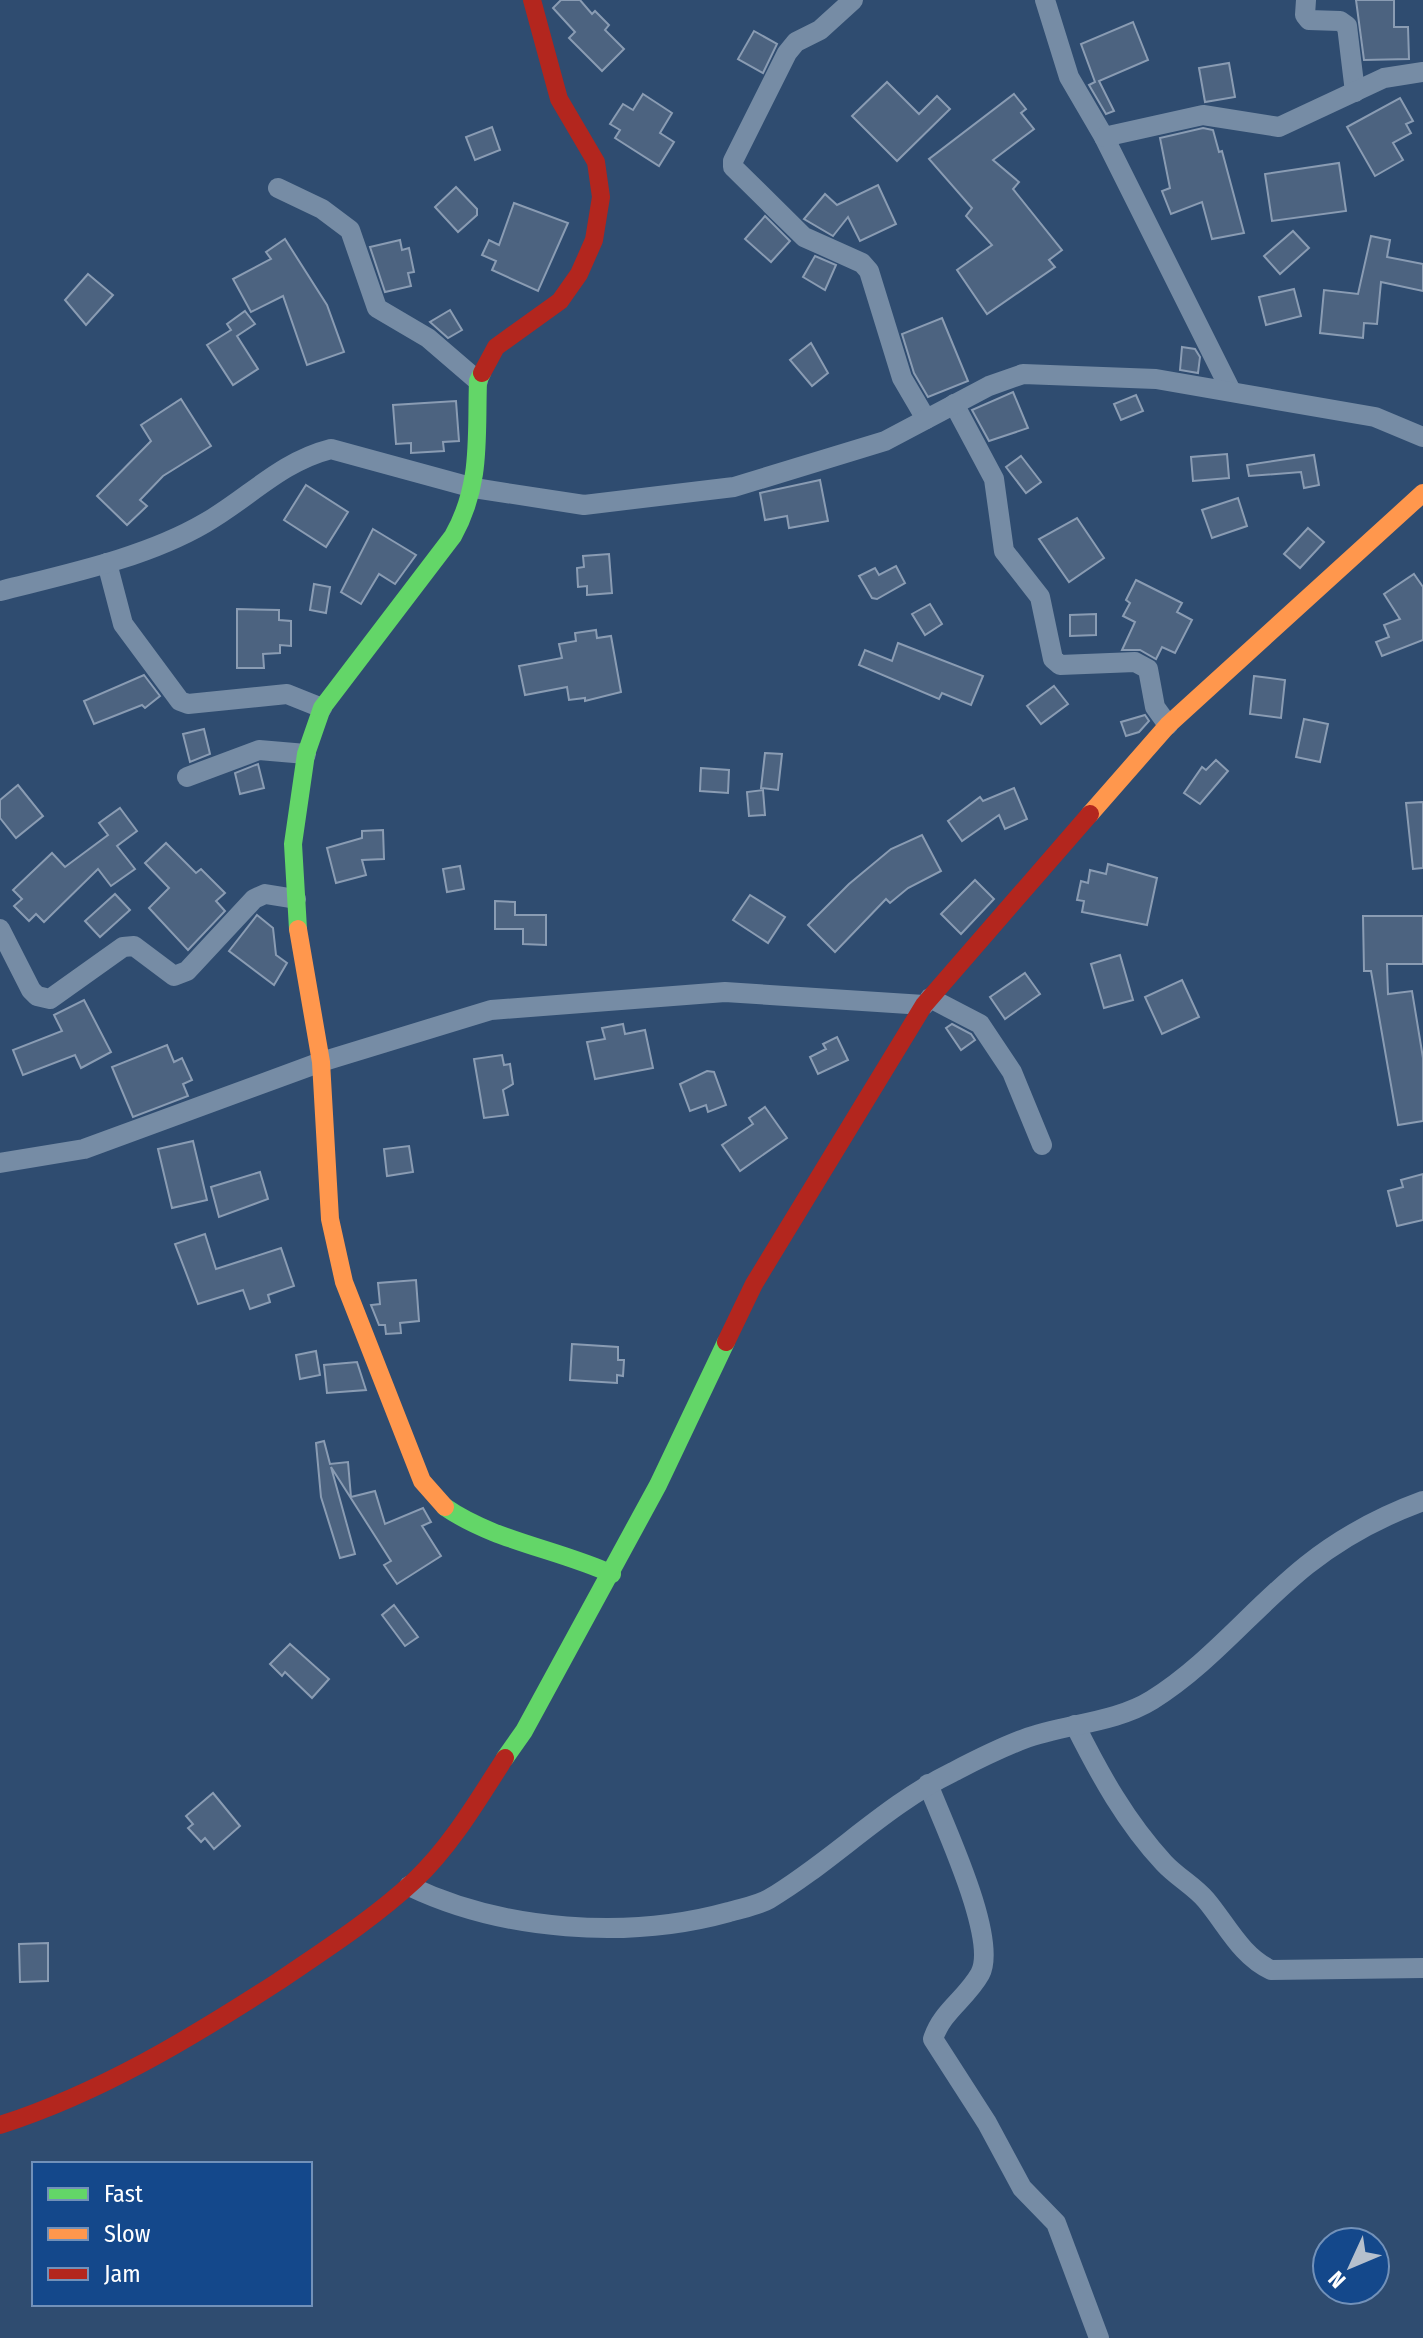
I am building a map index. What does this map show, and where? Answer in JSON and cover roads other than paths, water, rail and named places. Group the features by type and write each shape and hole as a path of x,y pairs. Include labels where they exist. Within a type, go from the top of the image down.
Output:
{"street":[{"path":"532,0 559,99 596,162 601,197 594,240 579,274 560,301 496,347 478,381 474,488 468,509 453,536 322,708 306,754 293,844 297,924 321,1062 330,1219 344,1282 422,1481 444,1506 472,1526 572,1556 612,1574"},
{"path":"853,0 820,30 796,42 787,53 733,161 733,167 804,237 862,263 869,271 902,378 926,419"},
{"path":"1045,0 1069,77 1104,137 1231,391"},
{"path":"1306,0 1305,15 1309,20 1340,21 1347,26 1355,92"},
{"path":"1104,137 1203,115 1279,127 1384,78 1423,72"},
{"path":"278,188 322,209 350,230 377,308 428,338 478,381"},
{"path":"0,591 107,563 203,525 277,470 308,454 331,449 474,488 584,505 734,487 885,441 989,386 1023,374 1156,379 1375,417 1423,437"},
{"path":"954,404 994,479 1004,551 1040,597 1053,659 1060,665 1135,662 1148,669 1155,707 1168,725"},
{"path":"0,2125 70,2100 205,2029 356,1930 409,1886 455,1833 524,1731 612,1574 754,1284 927,1001 1168,725 1423,493"},
{"path":"107,563 123,624 180,701 188,704 287,694 322,708"},
{"path":"187,777 259,750 306,754"},
{"path":"0,929 31,990 37,996 50,999 123,947 134,946 174,976 187,971 254,899 265,894 296,899"},
{"path":"0,1163 84,1149 321,1062 491,1010 725,992 927,1001 953,1006 980,1024 1012,1072 1042,1145"},
{"path":"409,1886 435,1898 485,1913 556,1924 627,1927 701,1920 765,1902 812,1872 928,1784 1025,1739 1149,1702 1191,1671 1307,1565 1371,1523 1423,1501"},
{"path":"1075,1725 1100,1775 1133,1827 1167,1866 1204,1898 1253,1962 1271,1970 1423,1968"},
{"path":"928,1784 976,1907 984,1946 981,1972 939,2021 933,2039 1022,2188 1056,2223 1099,2338"}]}
